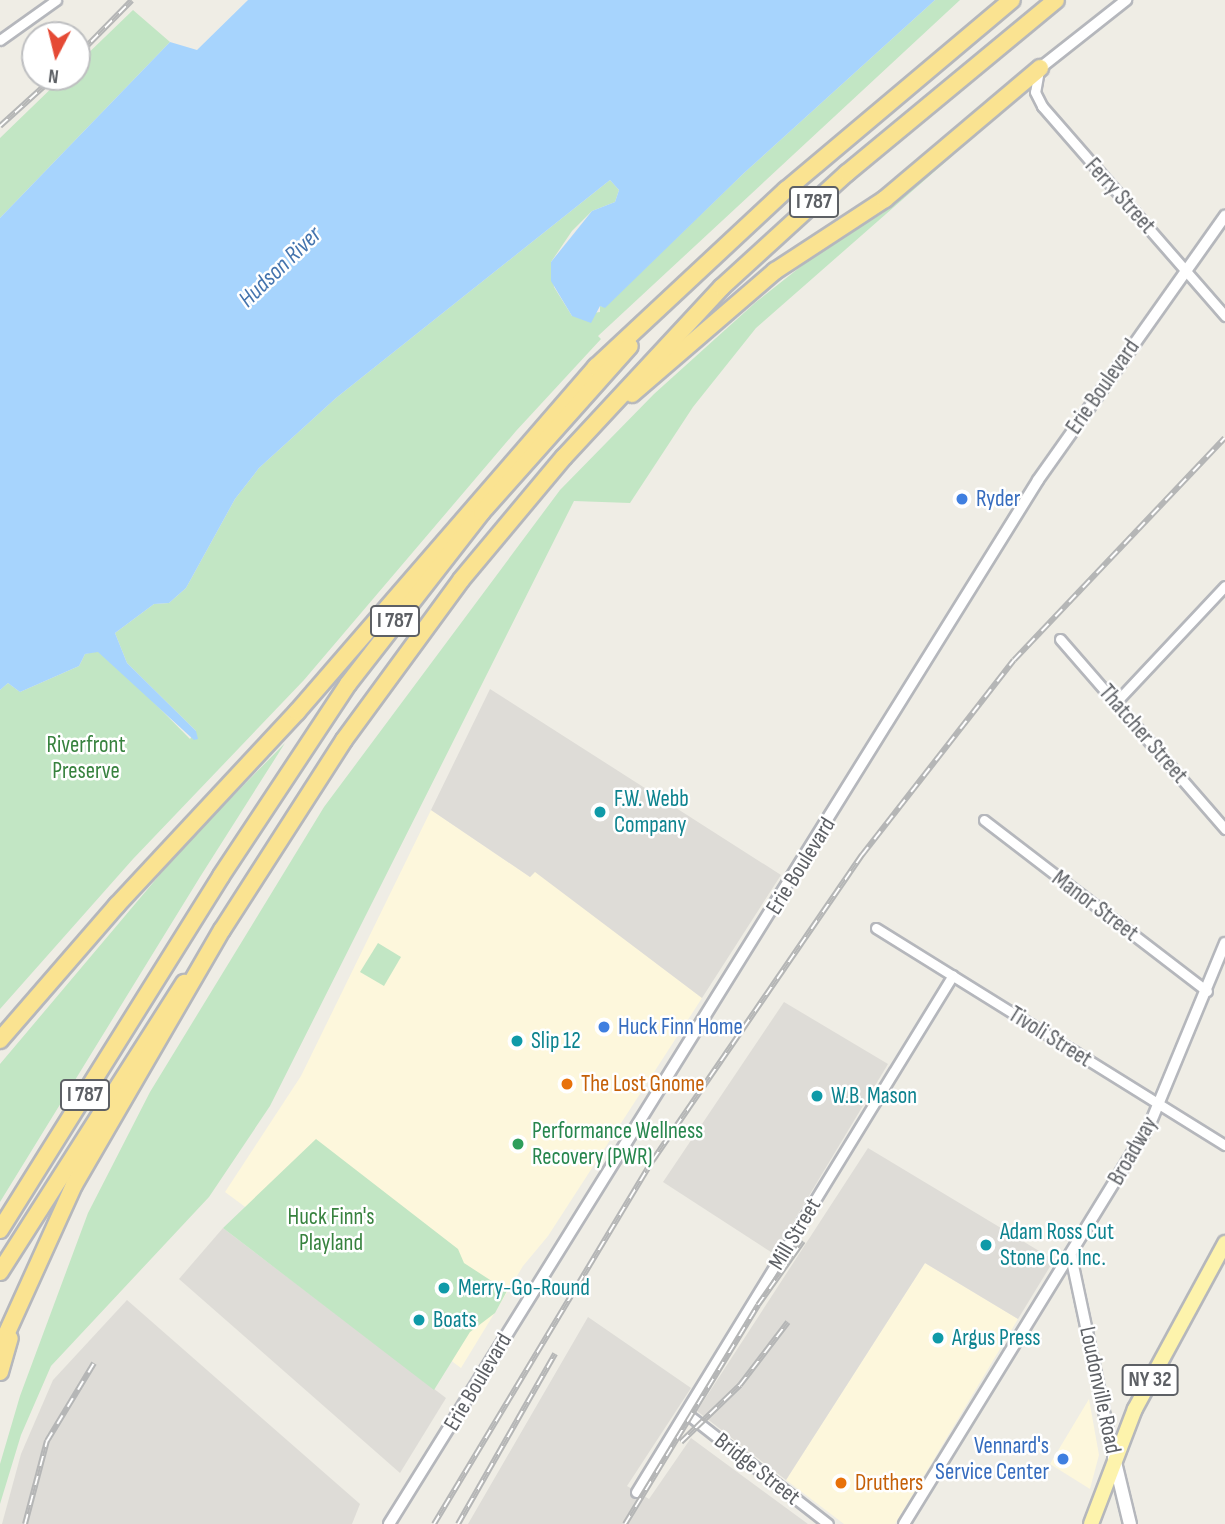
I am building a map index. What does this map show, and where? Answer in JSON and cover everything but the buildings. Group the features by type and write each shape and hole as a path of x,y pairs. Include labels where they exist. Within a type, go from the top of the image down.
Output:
{"highway":[{"name":"I 787","path":"0,1230 227,867 348,684 469,528 657,311 786,190 1012,0"},
{"name":"I 787","path":"0,1272 167,1007 222,930 344,740 413,644 592,425 765,247 1056,0"},
{"path":"592,425 678,357 775,271 908,182 1040,68"},
{"path":"0,1040 110,912 296,712 551,416 614,348 657,311"},
{"path":"0,1348 74,1185 222,930"},
{"path":"0,1372 17,1311"}],"main road":[{"name":"NY 32","path":"1091,1524 1114,1458 1135,1409 1225,1243"},
{"name":"Loudonville Road","path":"1114,1458 1130,1524"}],"street":[{"path":"0,40 56,0"},
{"path":"1040,68 1126,0"},
{"name":"Ferry Street","path":"1040,68 1035,92 1042,106 1225,316"},
{"name":"Erie Boulevard","path":"389,1524 1038,481 1225,216"},
{"path":"1116,702 1225,586"},
{"name":"Thatcher Street","path":"1060,639 1225,829"},
{"name":"Manor Street","path":"984,820 1207,991"},
{"name":"Tivoli Street","path":"876,928 1159,1106 1225,1144"},
{"name":"Broadway","path":"904,1524 1071,1256 1159,1106 1225,943"},
{"name":"Mill Street","path":"636,1492 953,975"},
{"name":"Loudonville Road","path":"1071,1256 1114,1458"},
{"name":"Bridge Street","path":"686,1413 828,1524"}],"shaded area":[{"name":"F.W. Webb Company","path":"490,689 781,875 702,998 535,872 530,877 431,810"},
{"path":"431,810 530,877 535,871 702,998 548,1236 523,1266 461,1368 225,1192 301,1076"},
{"name":"W.B. Mason","path":"784,1002 888,1064 774,1254 663,1182"},
{"path":"868,1148 1054,1260 1018,1319 925,1263 786,1480 697,1411"},
{"path":"223,1228 446,1398 400,1473 179,1279"},
{"path":"925,1263 1018,1319 895,1524 844,1524 786,1480"},
{"path":"127,1300 360,1504 352,1524 2,1524 21,1454 53,1380"},
{"path":"588,1317 691,1388 627,1486 649,1499 691,1438 808,1524 468,1524"},
{"path":"1089,1399 1099,1455 1090,1489 1050,1464"}],"green space":[{"name":"Riverfront Preserve","path":"935,0 960,0 598,336 601,339 516,431 304,680 133,859 0,1009 0,690 8,683 20,692 79,666 85,654 98,651 111,659 190,739 196,731 127,663 115,633 154,604 169,603 186,588 235,499 259,468 336,398 610,180 619,190 615,202 592,211 572,231 551,262 554,287 572,316 600,312 600,306 605,307 744,173"},
{"path":"133,10 170,42 0,218 0,138 49,91 91,91 91,50"},
{"path":"1016,100 756,328 693,407 630,503 574,501 270,1106 209,1197 51,1366 21,1435 0,1504 0,1464 20,1396 88,1213 150,1092 324,807 560,490 654,394 756,302 823,249 883,213"},
{"path":"285,743 0,1202 0,1064 184,846"},
{"path":"378,943 401,957 384,986 360,972"},
{"name":"Huck Finn's Playland","path":"316,1139 458,1249 464,1263 507,1291 495,1313 470,1332 434,1390 223,1228"}],"water":[{"name":"Hudson River","path":"248,0 935,0 744,173 605,308 600,306 591,323 572,316 551,281 551,262 592,211 615,202 619,190 610,180 336,398 259,468 235,499 186,588 169,603 154,604 115,633 127,663 196,731 198,739 194,740 98,652 85,654 79,666 20,692 8,683 0,690 0,218 170,42 197,50"}],"railway":[{"path":"91,42 132,0"},
{"path":"0,126 39,91"},
{"path":"434,1524 653,1160 862,855 1014,660 1225,438"},
{"path":"625,1524 758,1305 803,1241"},
{"path":"681,1442 740,1385 788,1322"},
{"path":"458,1524 555,1354"},
{"path":"25,1524 47,1441 94,1363"}],"place":[{"name":"Ryder","path":"962,499"},
{"name":"F.W. Webb Company","path":"600,812"},
{"name":"Huck Finn Home","path":"604,1027"},
{"name":"Slip 12","path":"517,1041"},
{"name":"The Lost Gnome","path":"567,1084"},
{"name":"W.B. Mason","path":"817,1096"},
{"name":"Performance Wellness Recovery (PWR)","path":"518,1144"},
{"name":"Adam Ross Cut Stone Co. Inc.","path":"986,1245"},
{"name":"Merry-Go-Round","path":"444,1288"},
{"name":"Boats","path":"419,1320"},
{"name":"Argus Press","path":"938,1338"},
{"name":"Vennard's Service Center","path":"1063,1459"},
{"name":"Druthers","path":"841,1483"}]}
